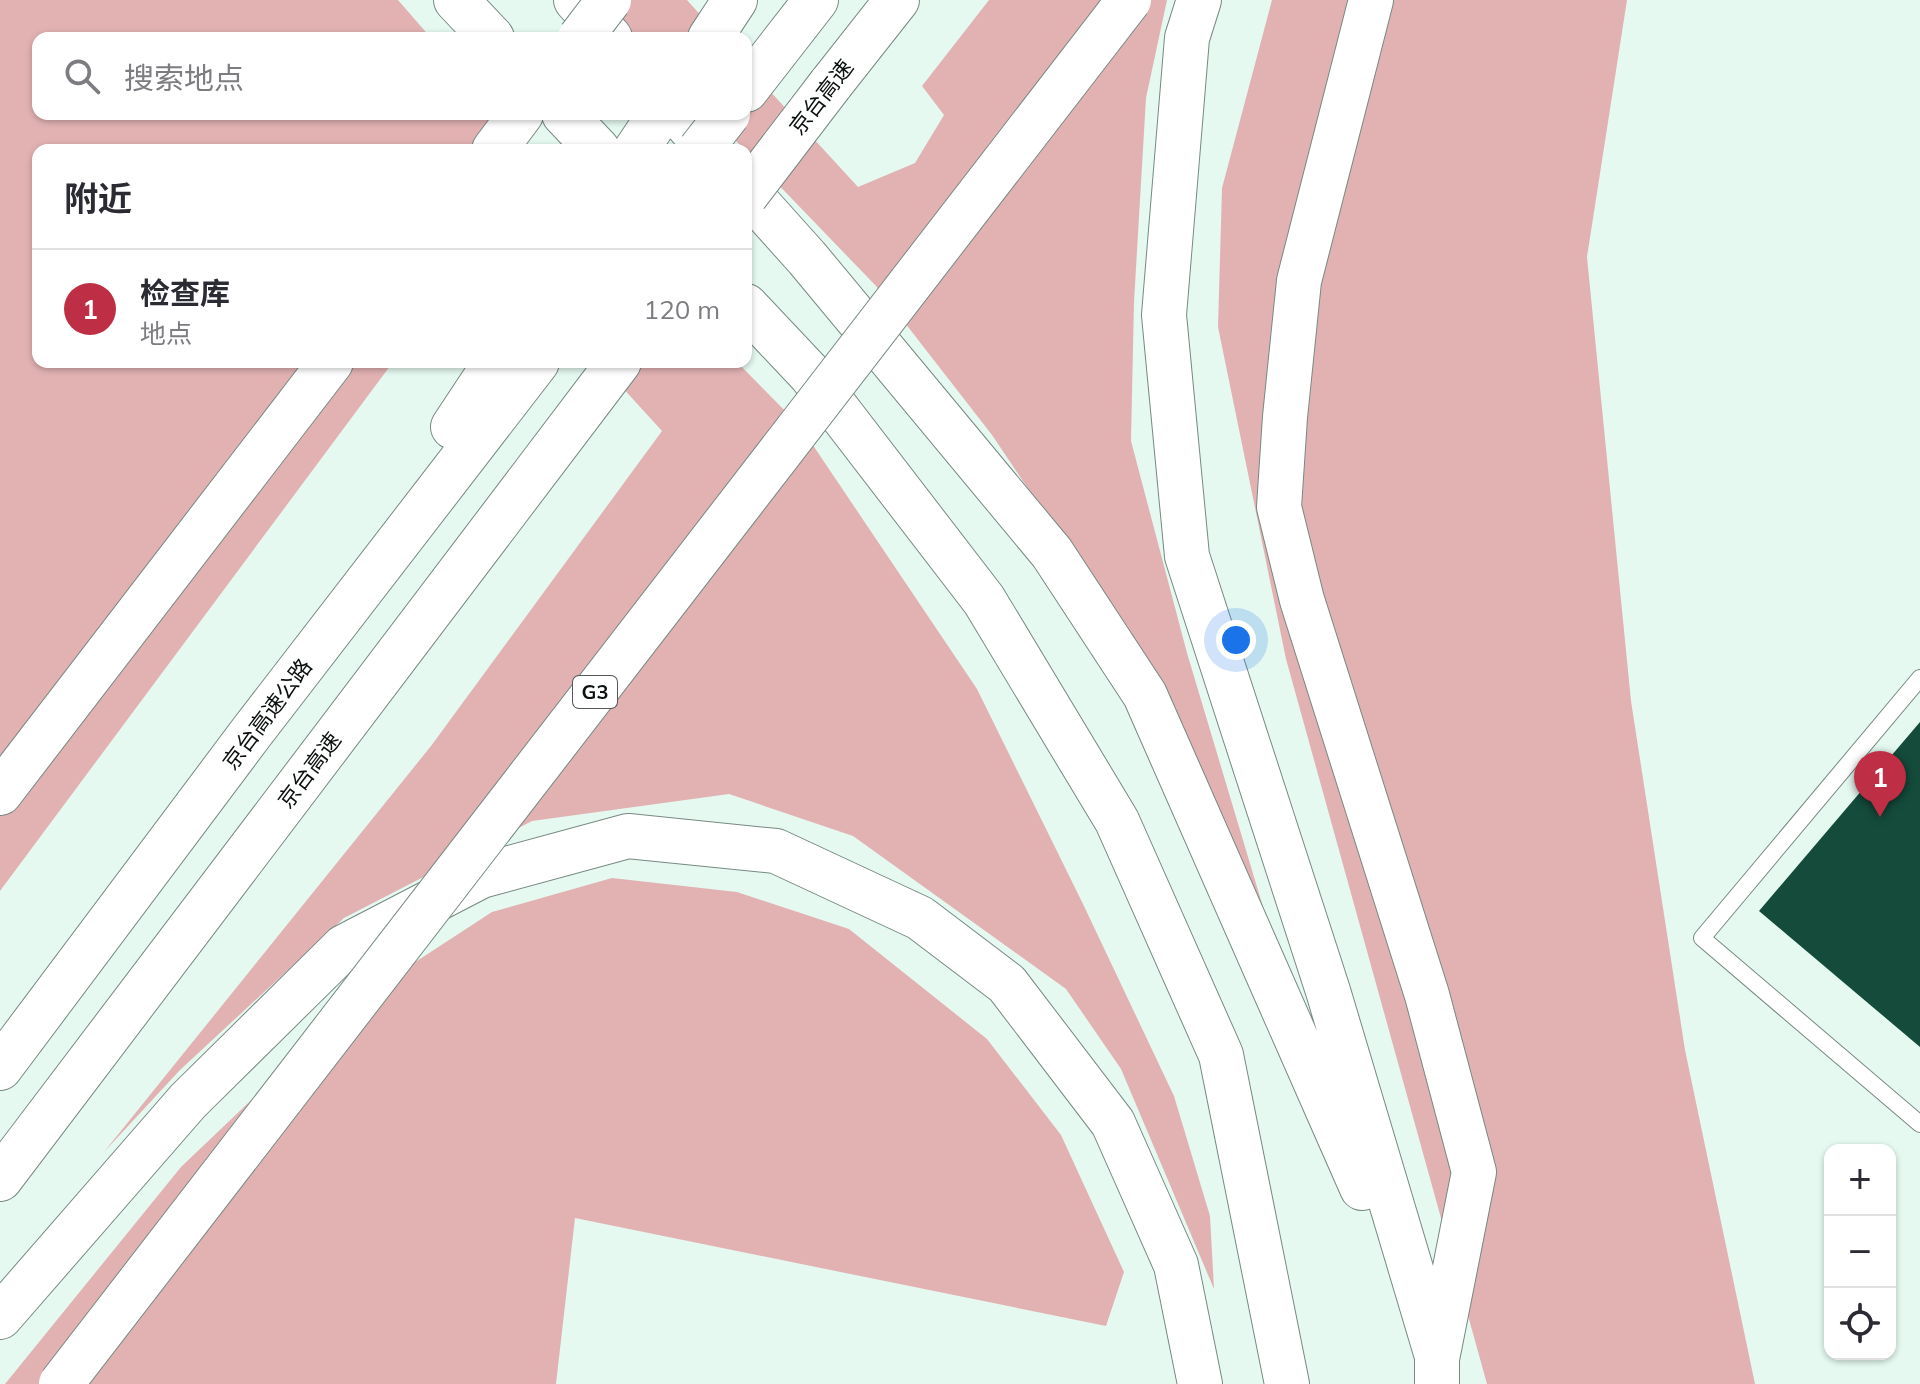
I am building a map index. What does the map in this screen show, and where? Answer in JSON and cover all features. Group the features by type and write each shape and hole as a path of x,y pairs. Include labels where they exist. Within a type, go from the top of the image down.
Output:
{"highway":[{"path":"456,0 486,32"},
{"path":"576,0 605,32"},
{"path":"585,32 609,0"},
{"path":"714,32 735,0"},
{"name":"京台高速","path":"752,184 897,0"},
{"name":"G3","path":"61,1384 1129,0"},
{"path":"1199,0 1187,38 1164,315 1187,556 1328,991 1437,1371"},
{"path":"1371,0 1299,281 1279,507 1302,600 1427,995 1474,1172 1437,1371"},
{"path":"752,82 804,15"},
{"path":"498,144 516,120"},
{"path":"570,120 592,144"},
{"path":"640,144 656,120"},
{"path":"683,120 705,144 723,120"},
{"path":"752,198 807,258 1052,553 1145,695 1437,1371"},
{"path":"752,312 811,375 984,600 1117,821 1221,1055 1287,1384"},
{"path":"0,793 326,368"},
{"path":"251,733 492,368"},
{"name":"京台高速公路","path":"0,1068 251,733 532,368"},
{"name":"京台高速","path":"0,1179 613,369"},
{"path":"0,1317 188,1101 344,947 481,876 628,836 776,851 920,918 1007,984 1113,1123 1176,1265 1200,1384"}],"lane":[{"path":"1920,678 1702,938 1920,1124"}],"shaded area":[{"path":"0,0 398,0 426,32 32,32 32,120 502,120 523,144 32,144 32,368 389,368 0,891"},
{"path":"600,0 687,0 716,32 630,32"},
{"path":"989,0 1167,0 1146,98 1134,302 1131,441 1187,653 1269,927 1116,620 992,435 877,287 752,158 752,144 739,144 716,120 752,120 752,72 858,187 915,163 944,115 922,86"},
{"path":"1272,0 1627,0 1587,257 1631,701 1685,1050 1755,1384 1487,1384 1286,659 1218,327 1222,188"},
{"path":"604,368 743,368 800,426 977,689 1174,1096 1210,1216 1214,1289 1121,1069 1066,989 853,836 729,794 532,821 344,918 180,1070 104,1152 431,746 662,431"},
{"path":"612,878 737,892 849,929 987,1039 1061,1135 1124,1272 1106,1326 575,1218 556,1384 5,1384 181,1167 354,1002 492,912"}],"building":[{"path":"1920,722 1920,1047 1759,911"}],"place":[{"name":"检查库","path":"1880,817"}]}
